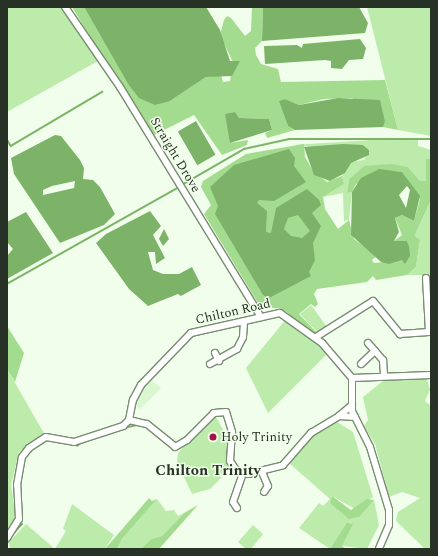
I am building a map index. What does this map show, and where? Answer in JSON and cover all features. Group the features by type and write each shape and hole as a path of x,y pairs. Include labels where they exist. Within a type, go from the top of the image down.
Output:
{"street":[{"name":"Straight Drove","path":"65,7 120,87 261,317"},
{"path":"316,337 373,301 400,334 430,333 428,281"},
{"name":"Chilton Road","path":"129,420 133,400 141,385 188,336 202,328 284,314 316,337 352,378"},
{"path":"210,364 219,361 241,343 244,322"},
{"path":"368,343 383,360 384,375"},
{"path":"361,364 375,351"},
{"path":"215,353 219,361"},
{"path":"379,549 388,530 389,510 370,447 354,417 352,405 352,378 384,375 431,375"},
{"path":"7,538 19,519 17,484 22,457 29,448 50,437 74,442 120,427 129,420 147,424 175,447 187,440 214,413 226,412 232,432 230,461 243,472 262,472 283,465 311,433 339,416 352,405"},
{"path":"339,416 354,417"},
{"path":"237,508 233,502 243,472"},
{"path":"262,472 268,486 264,492"}],"shaded area":[{"path":"7,7 62,7 98,61 7,112"},
{"path":"72,7 84,7 128,84 170,101 206,77 221,75 223,82 230,81 233,62 220,35 224,20 227,16 231,18 245,36 251,31 252,7 263,7 262,41 255,48 256,55 261,64 278,69 281,82 385,80 398,130 383,127 385,122 352,98 324,99 299,105 285,99 280,101 288,126 295,130 267,138 265,133 272,130 269,119 239,118 234,112 230,143 248,140 247,145 222,155 194,115 154,135 147,130"},
{"path":"84,7 206,7 220,30 230,61 240,61 232,76 206,77 170,101 155,105 139,98 128,84"},
{"path":"263,7 359,7 368,23 365,33 262,41"},
{"path":"367,7 431,7 431,136 398,130"},
{"path":"360,39 366,48 363,59 349,60 342,69 331,68 331,61 325,60 265,64 264,46 297,45 302,48 303,44"},
{"path":"338,98 380,100 385,122 383,127 295,130 288,126 279,101 285,99 299,105"},
{"path":"235,112 239,118 269,119 272,130 230,143 225,114"},
{"path":"196,121 216,155 197,165 178,132"},
{"path":"55,135 61,136 80,160 84,168 83,179 93,180 100,187 115,214 104,225 60,243 14,174 11,158","holes":["75,181 74,188 43,195 43,190 52,186"]},
{"path":"387,139 418,140 418,146 431,150 431,159 426,159 426,181 420,181 408,167 364,166 349,179 347,193 352,192 349,220 344,221 343,193 323,197 344,184 342,176 351,162 364,160 369,150 363,145 322,148 292,145"},
{"path":"304,144 305,157 313,171 327,182 342,176 344,184 323,197 325,209 338,229 349,220 354,239 377,256 372,260 374,263 403,260 409,246 407,241 394,241 402,235 395,218 402,215 414,221 420,199 402,172 392,171 356,184 352,192 347,193 349,179 364,166 391,164 408,167 420,181 426,181 426,159 431,159 431,200 415,236 420,240 416,267 407,275 376,280 373,276 367,282 317,289 314,294 318,304 315,307 311,304 299,314 318,334 319,344 287,312 279,308 261,308 204,214 211,205 201,187 203,181 246,154"},
{"path":"343,144 363,145 369,150 369,155 351,163 345,173 330,181 314,175 304,147"},
{"path":"289,149 295,158 294,166 306,182 274,201 259,200 257,203 267,211 266,232 271,233 276,208 307,189 319,200 321,205 312,213 321,226 313,243 315,260 309,272 311,276 269,298 263,295 215,214 218,206 210,187 234,165","holes":["298,215 310,231 302,238 291,236 284,229 288,218"]},
{"path":"379,169 402,172 420,196 414,221 402,215 395,218 399,232 394,241 407,241 409,246 410,256 405,264 402,260 389,264 381,262 351,235 352,192 361,178","holes":["407,186 410,190 406,208 399,195"]},
{"path":"431,200 431,275 407,275 416,267 420,241 415,236"},
{"path":"150,211 161,226 153,235 165,258 156,264 155,252 148,252 153,270 163,274 179,274 192,267 201,285 181,296 178,294 148,306 129,289 96,243 106,234"},
{"path":"26,212 53,253 7,279 7,256 13,249 7,242 7,222"},
{"path":"164,229 169,239 163,246 159,239"},
{"path":"311,305 327,327 318,333 300,314"},
{"path":"287,318 327,354 268,413 246,368"},
{"path":"7,326 24,353 15,382 7,369"},
{"path":"7,369 45,435 19,452 11,485 15,510 14,520 7,528"},
{"path":"148,377 161,388 140,409 132,403"},
{"path":"427,379 430,390 425,401 431,406 431,549 425,549 396,521 398,512 420,498 402,492 389,497 375,444 364,426 368,420 363,397 383,381"},
{"path":"214,413 227,437 230,437 227,464 233,466 210,489 192,494 177,462 178,453"},
{"path":"337,422 353,432 373,497 355,509 332,496 330,503 356,518 374,500 379,525 367,549 342,546 352,523 347,522 330,549 299,528 319,503 323,506 330,499 289,463 314,434"},
{"path":"332,496 351,510 367,499 374,500 359,517 349,519 330,503"},
{"path":"149,498 152,501 157,499 122,539 117,549 105,549"},
{"path":"157,499 166,511 174,510 178,516 184,513 162,536 151,539 141,549 117,549 122,539"},
{"path":"72,504 114,535 105,549 55,549 66,531 63,529"},
{"path":"198,505 159,549 141,549 151,539 162,536 184,513"},
{"path":"347,522 353,524 342,546 346,549 330,549"},
{"path":"26,524 55,549 10,549 9,542"},
{"path":"253,525 263,534 251,549 246,549 238,542"}],"waterway":[{"path":"7,139 11,146 102,92"},
{"path":"182,185 244,149 289,139 431,139"},
{"path":"7,284 179,187"},
{"path":"124,428 137,425"},
{"path":"102,435 113,432"},
{"path":"77,446 82,442"},
{"path":"14,533 22,524"},
{"path":"7,544 9,539"}],"place":[{"name":"Holy Trinity","path":"213,437"}],"district":[{"name":"Chilton Trinity","path":"208,471"}]}
